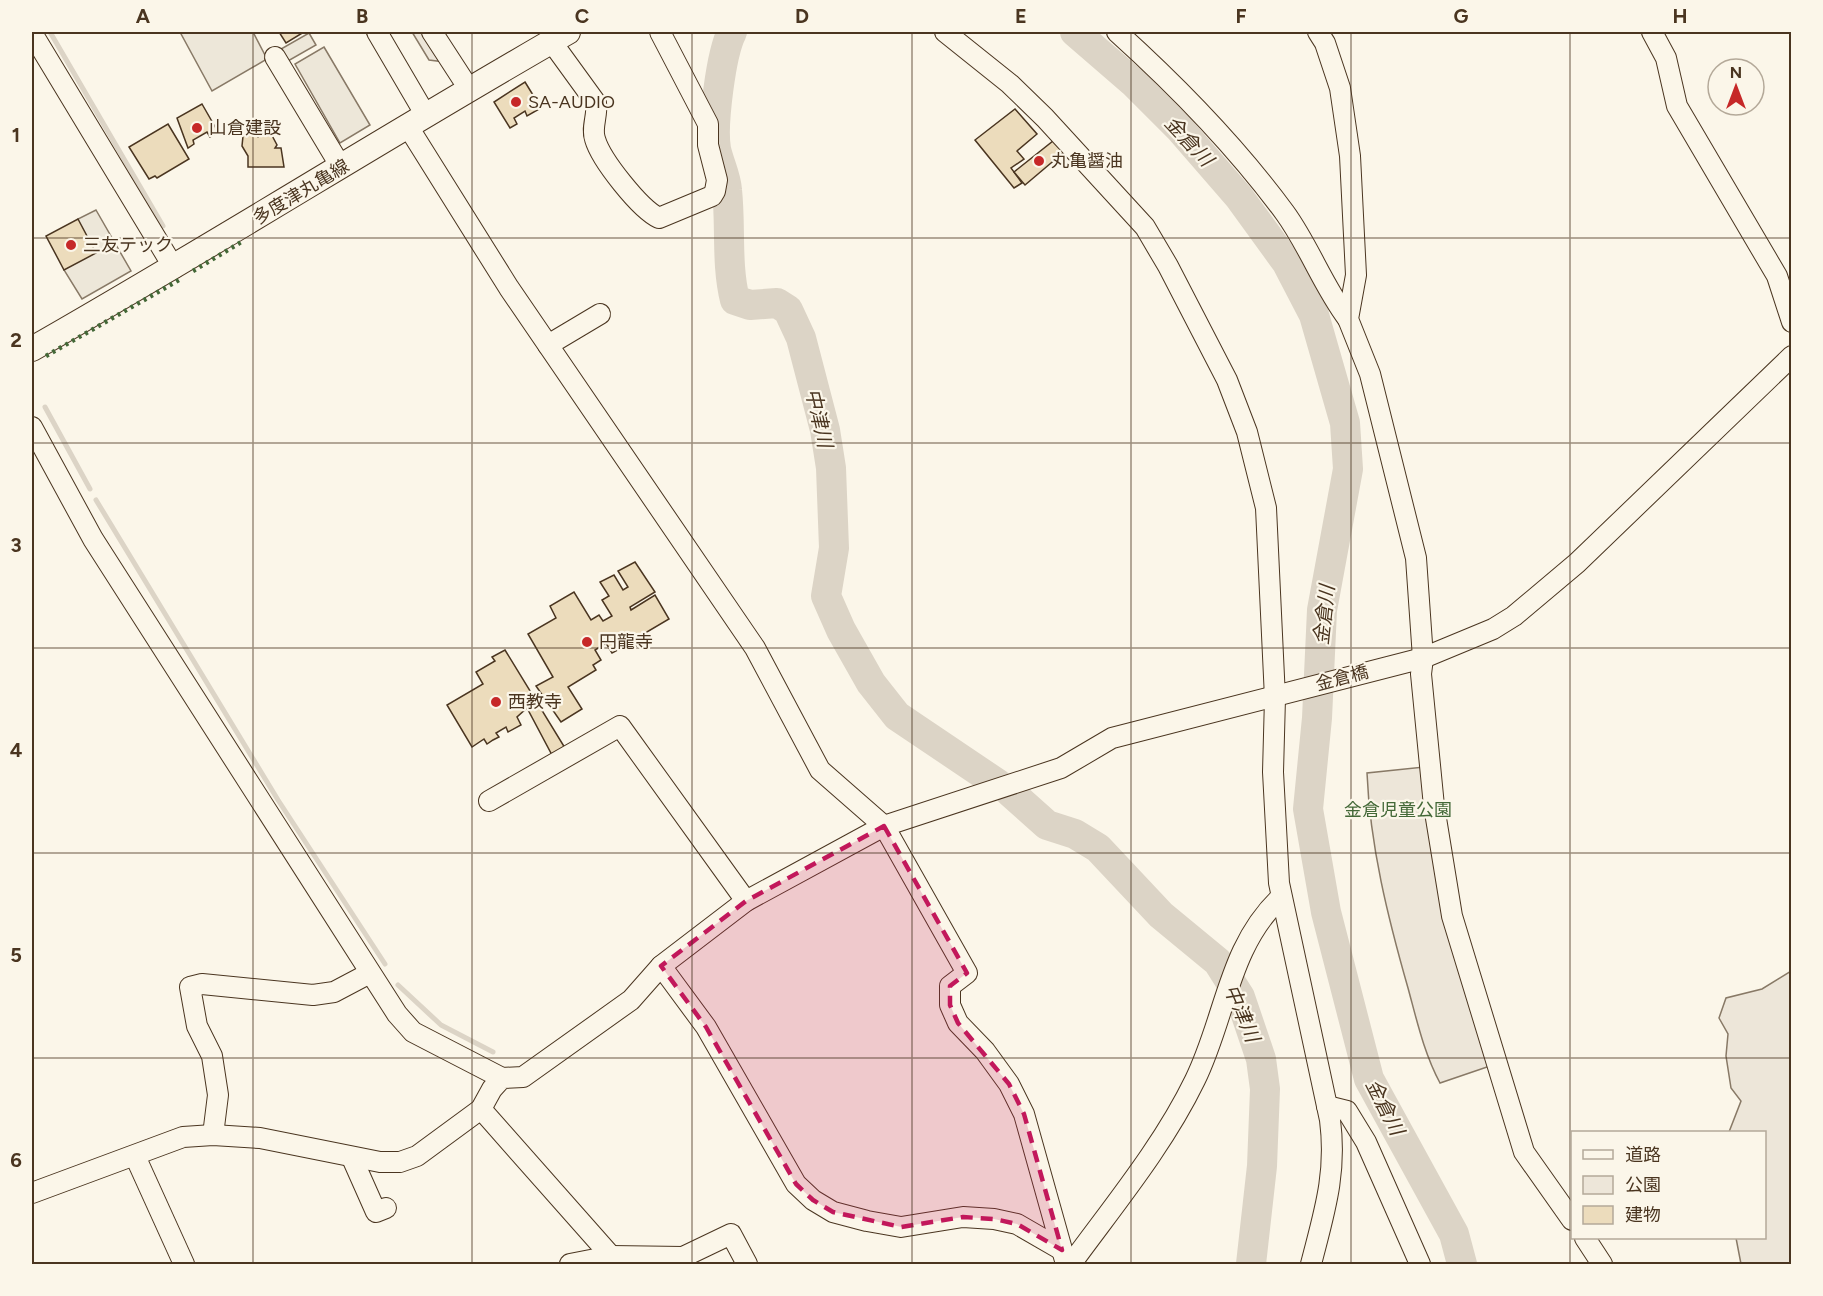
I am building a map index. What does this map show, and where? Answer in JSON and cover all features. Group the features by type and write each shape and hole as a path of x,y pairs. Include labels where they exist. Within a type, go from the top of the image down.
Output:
{"main road":[{"name":"多度津丸亀線","path":"32,349 174,268 416,119 557,36"}],"street":[{"path":"377,32 416,119 509,288 755,648 820,770 884,826 967,973 950,986 950,1005 958,1023 985,1051 1009,1084 1024,1114 1066,1260"},
{"path":"432,32 469,89"},
{"path":"557,36 596,103 594,138 607,163 648,211 659,218 712,196 717,180 708,145 708,124 660,32"},
{"path":"945,32 1010,84 1087,161 1145,227 1168,266 1227,380 1251,443 1266,508 1282,695 1275,824 1281,897 1327,1106 1334,1151 1332,1176 1311,1264"},
{"path":"1117,32 1220,130 1286,215 1336,304 1348,319 1370,374 1416,558 1423,658 1421,674 1434,806 1452,916 1524,1152 1571,1219"},
{"path":"1318,32 1325,43 1340,88 1350,156 1356,275 1348,319"},
{"path":"1652,32 1666,58 1677,106 1777,276 1791,322"},
{"path":"32,33 174,268"},
{"path":"275,57 341,167"},
{"path":"548,345 600,314"},
{"name":"金倉橋","path":"502,1078 523,1077 631,1000 661,966 746,901 884,826 1060,768 1112,738 1423,658 1493,629 1514,616 1577,563 1791,356"},
{"path":"32,427 93,539 397,1014 413,1032 502,1078 492,1089 482,1109 417,1156 400,1162 352,1158 260,1138 213,1135 183,1137 32,1193"},
{"path":"489,801 620,726 746,901"},
{"path":"1066,1260 1153,1152 1196,1079 1235,964 1246,940 1267,910 1281,897"},
{"path":"661,966 706,1027 796,1184 813,1200 833,1212 901,1227 963,1217 1017,1224 1066,1260"},
{"path":"213,1135 218,1095 212,1056 197,1026 190,987 202,984 313,995 334,992 370,973"},
{"path":"1327,1106 1347,1111 1366,1142 1420,1264"},
{"path":"482,1109 611,1256"},
{"path":"135,1156 184,1264"},
{"path":"352,1158 376,1212 386,1208"},
{"path":"570,1264 611,1256 683,1257 731,1234 747,1264"},
{"path":"1586,1239 1602,1264"}],"highlighted area":[{"path":"884,826 967,973 950,986 950,1005 958,1023 1009,1084 1024,1114 1062,1250 1017,1224 994,1219 963,1217 901,1227 833,1212 813,1200 796,1184 706,1027 661,966 746,901"}],"green space":[{"path":"412,32 426,32 445,62 429,60"},
{"name":"金倉児童公園","path":"1424,767 1490,1066 1440,1083 1421,1037 1387,908 1372,828 1367,773"},
{"path":"1791,971 1791,1264 1741,1264 1736,1239 1766,1239 1766,1131 1729,1131 1741,1101 1731,1088 1726,1056 1728,1034 1719,1018 1726,998 1762,989"}],"shaded area":[{"path":"180,32 253,32 267,59 212,91"},
{"path":"309,33 316,45 281,65 274,53"},
{"path":"324,47 370,125 340,143 295,64"},
{"path":"96,210 131,271 82,299 64,270 78,219"}],"building":[{"path":"279,32 304,32 286,43"},
{"path":"525,82 541,108 527,116 525,111 514,118 517,124 510,128 494,102"},
{"name":"山倉建設","path":"202,104 218,132 210,137 207,132 193,140 194,144 188,148 177,118"},
{"path":"1015,109 1037,134 1017,151 1024,159 1011,168 1022,183 1014,188 975,140"},
{"path":"168,124 189,159 157,178 155,176 149,179 129,147"},
{"path":"254,130 258,137 269,130 277,145 275,148 281,148 284,167 248,167 248,156 242,146 243,136"},
{"path":"1053,141 1064,152 1025,185 1014,172"},
{"name":"三友テック","path":"78,219 96,253 64,270 46,236"},
{"name":"円龍寺","path":"635,562 655,592 630,607 631,610 655,595 669,619 640,636 644,642 628,650 625,646 612,653 606,643 595,650 601,660 593,665 596,670 568,687 582,709 561,722 536,686 553,677 528,634 556,618 550,606 574,592 591,620 599,615 603,621 612,616 602,600 609,596 600,582 614,575 623,590 628,587 618,571"},
{"name":"西教寺","path":"505,650 565,748 552,755 527,708 517,717 521,725 508,732 506,727 496,733 499,737 487,744 484,739 472,747 447,705 483,684 476,672 495,661 492,657"}],"waterway":[{"path":"50,32 163,226"},
{"name":"中津川","path":"732,32 721,72 716,107 715,138 727,190 732,286 735,300 750,305 777,303 788,310 801,338 825,430 831,468 834,548 826,596 841,630 871,683 897,716 998,784"},
{"name":"金倉川","path":"1075,32 1134,83 1180,129 1239,197 1287,263 1314,315 1345,423 1348,469 1322,610 1317,718 1308,809 1326,912 1369,1079 1454,1234 1462,1264"},
{"path":"45,407 90,489"},
{"path":"96,500 278,800 385,964"},
{"name":"中津川","path":"1010,792 1047,825 1075,834 1098,848 1161,915 1218,962 1240,997 1261,1059 1265,1089 1262,1166 1251,1264"},
{"path":"398,985 441,1025 493,1052"}],"hedge":[{"path":"193,271 243,241"},
{"path":"46,356 179,280"}],"place":[{"name":"SA-AUDIO","path":"516,102"},
{"name":"山倉建設","path":"197,128"},
{"name":"丸亀醤油","path":"1039,161"},
{"name":"三友テック","path":"71,245"},
{"name":"円龍寺","path":"587,642"},
{"name":"西教寺","path":"496,702"}]}
